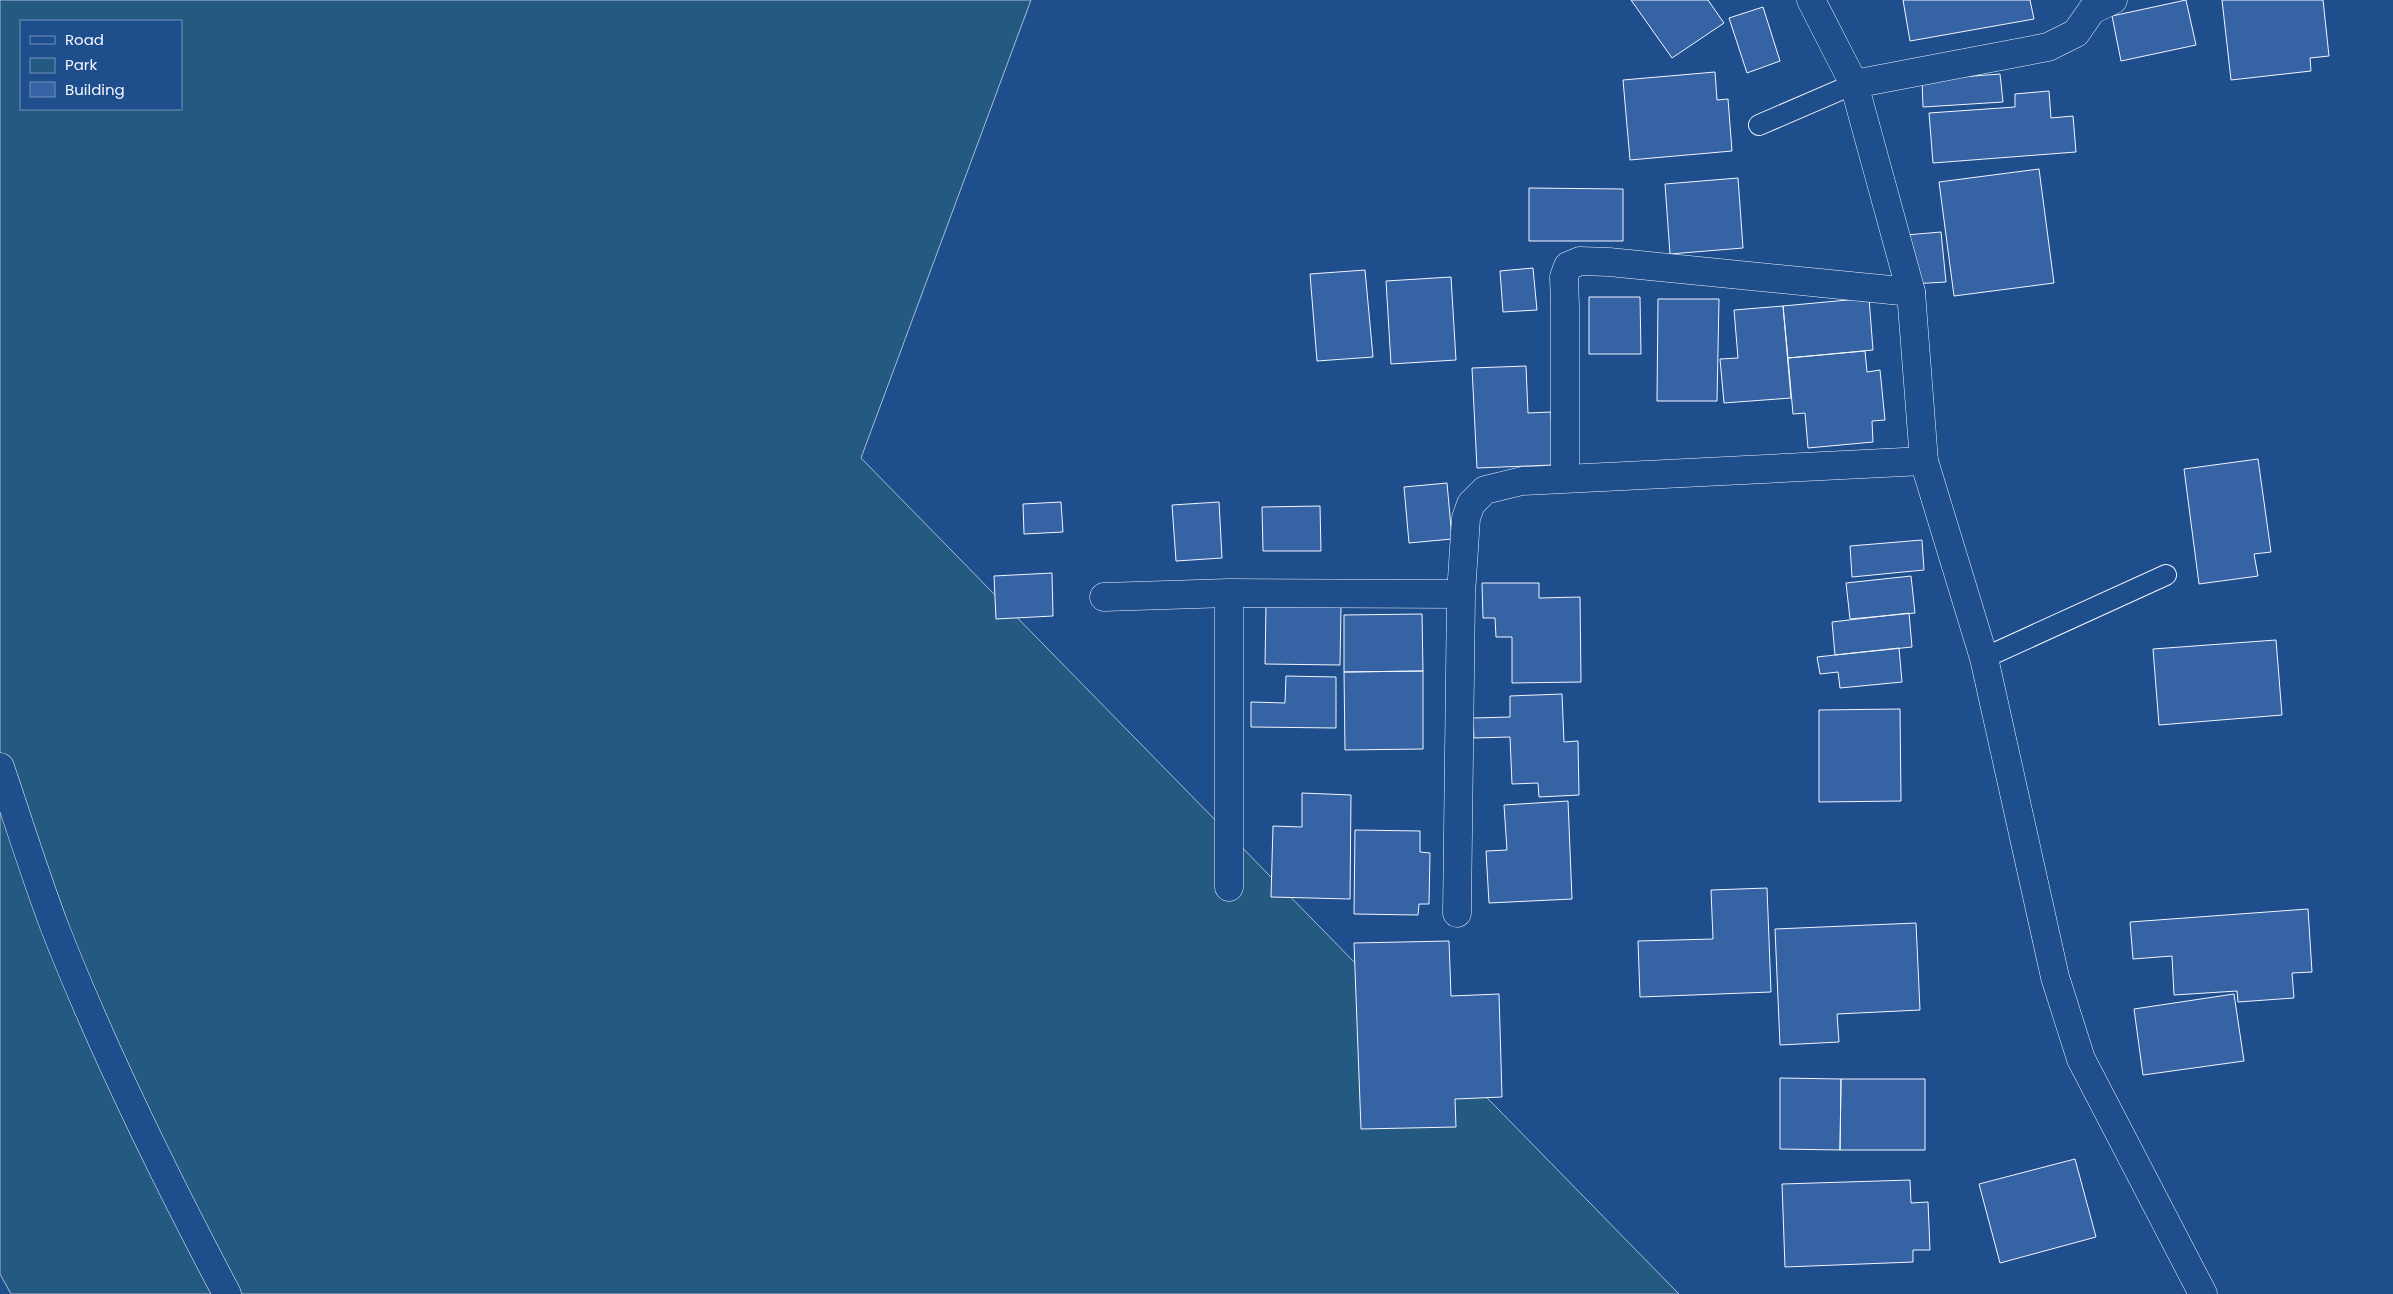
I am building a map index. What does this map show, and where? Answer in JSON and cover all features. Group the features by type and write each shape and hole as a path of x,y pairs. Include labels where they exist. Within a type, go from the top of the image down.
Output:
{"street":[{"path":"1811,0 1854,84 1911,292 1924,460 1984,658 2056,978 2080,1058 2203,1294"},
{"path":"1854,84 2048,47 2076,33 2092,10 2113,0"},
{"path":"1565,478 1566,307 1564,277 1568,266 1580,261 1609,262 1911,292"},
{"path":"1457,913 1461,594 1466,518 1471,504 1485,490 1522,481 1565,478 1924,460"},
{"path":"1104,597 1229,593 1461,594"},
{"path":"1229,593 1229,887"},
{"path":"0,767 55,927 121,1082 173,1192 227,1294"}],"lane":[{"path":"1759,125 1854,84"},
{"path":"1984,658 2166,575"}],"green space":[{"path":"0,0 1031,0 861,458 1679,1294 11,1294 0,1274"}],"building":[{"path":"1631,0 1708,0 1724,23 1672,58"},
{"path":"1903,0 2030,0 2034,19 1910,41"},
{"path":"2186,0 2196,45 2121,61 2112,16"},
{"path":"2222,0 2323,0 2329,56 2310,58 2311,71 2231,80"},
{"path":"1763,7 1780,61 1747,73 1729,18"},
{"path":"1715,72 1717,100 1728,99 1732,151 1630,160 1623,80"},
{"path":"2000,74 2003,102 1923,107 1922,80"},
{"path":"2049,91 2051,118 2073,116 2076,152 1933,163 1929,113 2015,107 2015,94"},
{"path":"2039,169 2054,283 1954,296 1939,182"},
{"path":"1738,178 1743,248 1670,254 1665,184"},
{"path":"1529,188 1623,189 1623,241 1529,241"},
{"path":"1941,232 1946,282 1911,284 1906,235"},
{"path":"1533,268 1537,310 1503,312 1500,271"},
{"path":"1365,270 1373,357 1317,361 1310,274"},
{"path":"1451,277 1456,360 1391,364 1386,281"},
{"path":"1589,297 1640,297 1641,354 1589,354"},
{"path":"1869,298 1873,350 1788,358 1783,306"},
{"path":"1658,299 1719,299 1717,401 1657,401"},
{"path":"1783,306 1791,398 1724,403 1720,359 1738,358 1734,310"},
{"path":"1865,351 1867,372 1880,370 1885,420 1872,421 1873,442 1808,448 1805,413 1793,414 1788,358"},
{"path":"1526,366 1528,413 1551,412 1553,465 1477,468 1472,368"},
{"path":"2258,459 2271,552 2254,554 2258,576 2199,584 2184,469"},
{"path":"1447,483 1452,539 1409,543 1404,487"},
{"path":"1061,502 1063,532 1024,534 1023,504"},
{"path":"1219,502 1222,558 1176,561 1172,505"},
{"path":"1320,506 1321,551 1263,551 1262,507"},
{"path":"1922,540 1924,570 1852,577 1850,546"},
{"path":"1052,573 1053,616 996,619 994,576"},
{"path":"1911,576 1915,613 1850,619 1846,583"},
{"path":"1482,583 1539,583 1539,598 1580,597 1581,682 1512,683 1512,637 1496,637 1495,618 1483,618"},
{"path":"1266,606 1341,606 1340,665 1265,664"},
{"path":"1909,613 1912,647 1835,655 1832,622"},
{"path":"1422,614 1423,671 1344,672 1344,615"},
{"path":"2276,640 2282,715 2159,725 2153,649"},
{"path":"1899,648 1902,682 1840,688 1838,672 1820,674 1817,657"},
{"path":"1423,671 1423,749 1345,750 1344,672"},
{"path":"1286,676 1336,677 1336,728 1251,727 1251,702 1285,703"},
{"path":"1562,694 1564,742 1578,741 1579,795 1539,797 1538,783 1512,784 1510,737 1474,738 1473,718 1510,717 1510,696"},
{"path":"1900,709 1901,801 1819,802 1819,710"},
{"path":"1302,793 1351,795 1350,899 1271,897 1273,826 1302,827"},
{"path":"1568,801 1572,899 1489,903 1486,851 1507,850 1504,805"},
{"path":"1355,830 1420,831 1420,852 1430,853 1429,904 1419,904 1418,915 1354,914"},
{"path":"1767,888 1771,992 1640,997 1638,941 1713,939 1711,890"},
{"path":"2308,909 2312,972 2292,973 2294,998 2238,1002 2237,991 2174,995 2172,956 2133,959 2130,922"},
{"path":"1916,923 1920,1010 1837,1014 1839,1042 1780,1045 1775,929"},
{"path":"1449,941 1451,996 1499,994 1502,1097 1455,1099 1456,1127 1361,1129 1354,943"},
{"path":"2234,994 2244,1061 2143,1075 2134,1009"},
{"path":"1780,1078 1841,1079 1840,1150 1780,1149"},
{"path":"1841,1079 1925,1079 1925,1150 1840,1150"},
{"path":"2075,1159 2096,1237 2000,1263 1979,1184"},
{"path":"1910,1180 1911,1203 1928,1202 1930,1250 1913,1250 1913,1262 1785,1267 1782,1184"}]}
